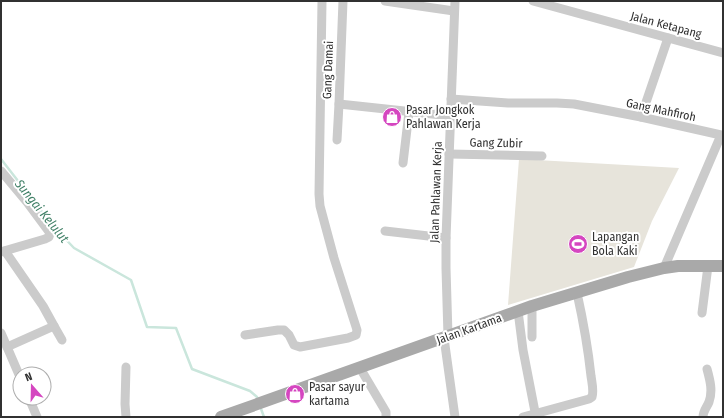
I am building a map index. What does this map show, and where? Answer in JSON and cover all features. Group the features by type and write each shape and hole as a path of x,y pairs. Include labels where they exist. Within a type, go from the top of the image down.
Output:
{"main road":[{"name":"Jalan Kartama","path":"221,417 532,306 628,277 678,266 723,266"}],"street":[{"path":"246,335 284,330 289,335 294,345 300,347 348,338 356,335 356,330 320,206 322,1"},
{"name":"Gang Damai","path":"337,140 342,1"},
{"path":"385,1 454,11"},
{"name":"Jalan Pahlawan Kerja","path":"455,1 446,238 446,337 455,417"},
{"name":"Jalan Ketapang","path":"533,1 555,4 723,53"},
{"path":"641,117 668,38"},
{"name":"Gang Mahfiroh","path":"451,99 508,103 574,104 721,135 664,268"},
{"path":"339,104 451,116"},
{"path":"403,164 409,112"},
{"name":"Gang Zubir","path":"449,154 542,156"},
{"path":"1,171 50,233 50,236 45,239 3,251 43,306 62,340"},
{"path":"385,231 446,238"},
{"path":"702,313 708,266"},
{"path":"523,417 536,415 592,397 590,363 577,293"},
{"path":"532,306 532,337"},
{"path":"518,311 523,350 536,415"},
{"path":"7,347 54,326"},
{"path":"1,333 15,366"},
{"path":"126,367 126,417"},
{"path":"360,368 386,412 386,417"},
{"path":"703,417 711,393 708,369"},
{"path":"32,406 37,417"}],"shaded area":[{"name":"Lapangan Bola Kaki","path":"519,159 679,168 652,221 634,267 508,305"}],"waterway":[{"name":"Sungai Kelulut","path":"1,159 53,226 74,248 131,280 147,327 176,328 192,369 250,391 258,399"},
{"name":"Sungai Kelulut","path":"260,406 264,417"}],"place":[{"name":"Pasar Jongkok Pahlawan Kerja","path":"392,117"},
{"name":"Lapangan Bola Kaki","path":"578,244"},
{"name":"Pasar sayur kartama","path":"295,394"}]}
